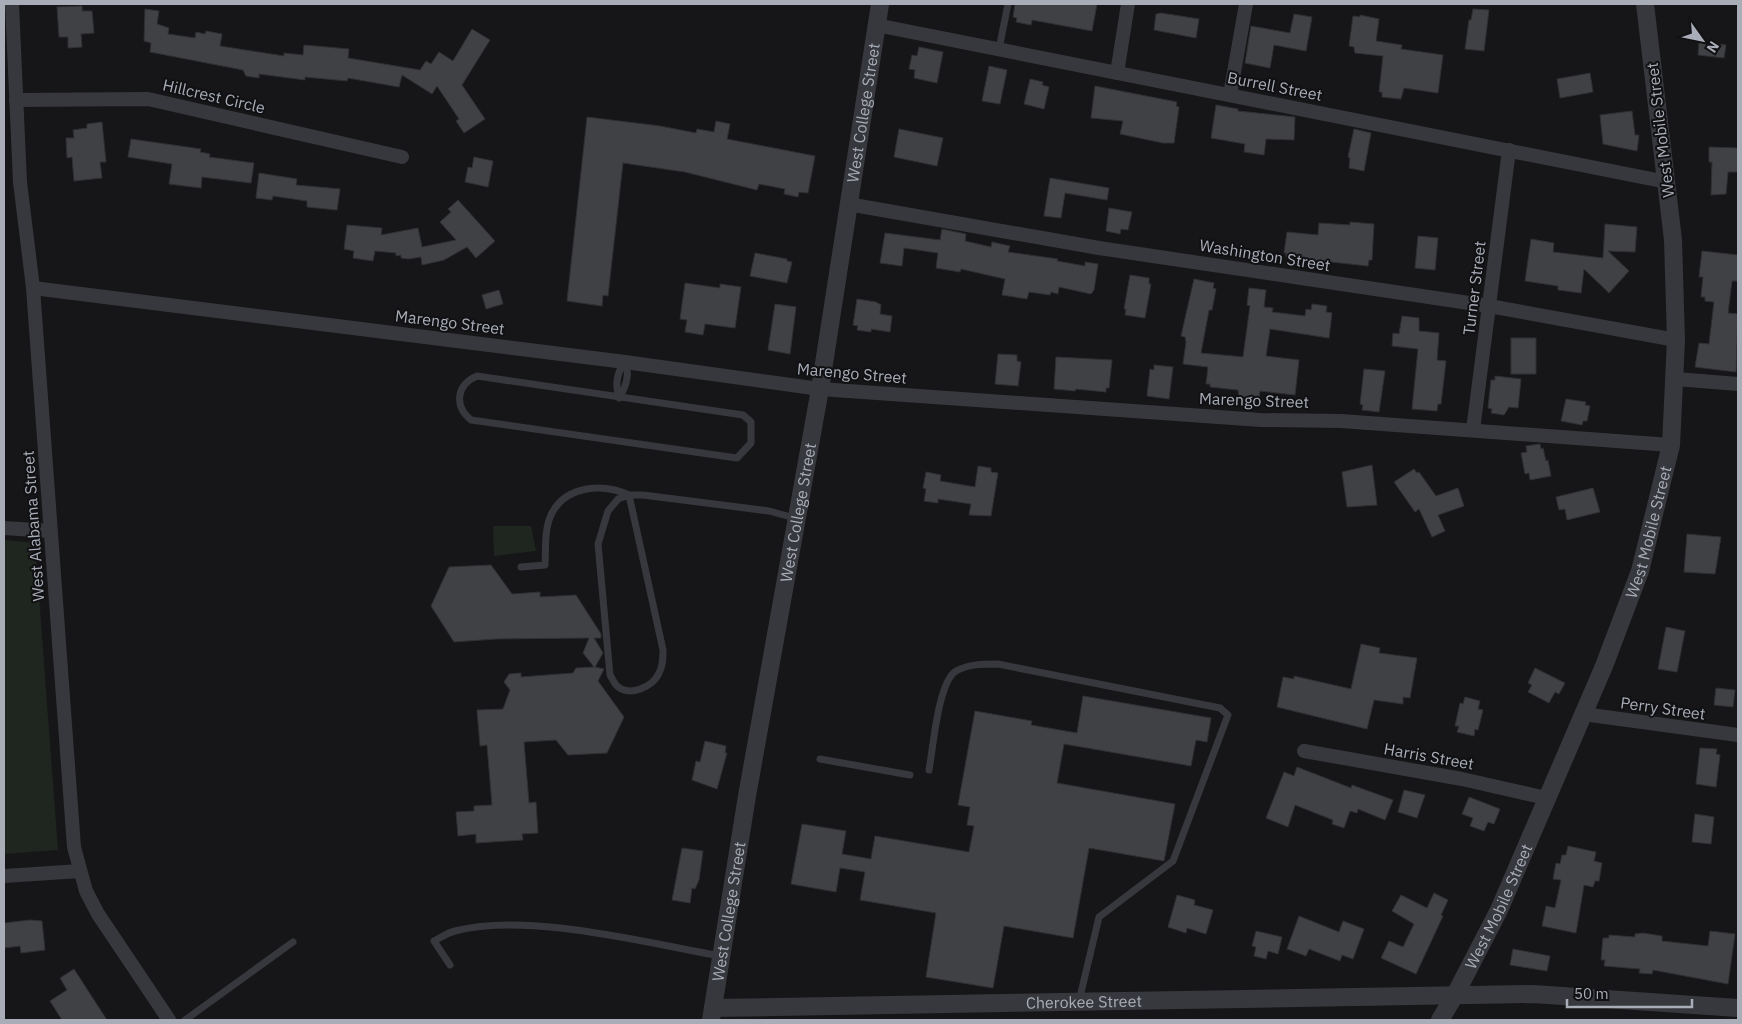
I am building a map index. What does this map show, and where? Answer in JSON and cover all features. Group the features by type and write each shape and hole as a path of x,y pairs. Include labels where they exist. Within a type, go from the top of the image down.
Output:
{"street":[{"name":"West Alabama Street","path":"12,4 20,182 33,288 74,848 86,891 98,914 169,1020"},
{"name":"West College Street","path":"712,1014 747,796 820,389 880,4"},
{"path":"1117,73 1128,4"},
{"path":"1230,95 1246,4"},
{"name":"West Mobile Street","path":"1440,1020 1455,995 1498,910 1583,714 1640,571 1671,445 1676,379 1673,240 1645,4"},
{"name":"Burrell Street","path":"876,25 1667,182"},
{"name":"Hillcrest Circle","path":"16,100 148,99 402,157"},
{"name":"Turner Street","path":"1473,430 1509,150"},
{"name":"Washington Street","path":"848,204 1100,248 1489,306 1676,340"},
{"name":"Marengo Street","path":"33,288 625,362 820,389 1148,413 1261,420 1342,421 1671,445"},
{"path":"1676,379 1738,384"},
{"path":"4,528 50,531"},
{"name":"Perry Street","path":"1583,714 1738,735"},
{"name":"Harris Street","path":"1304,751 1462,779 1546,798"},
{"path":"4,876 80,871"},
{"name":"Cherokee Street","path":"712,1014 1079,1001 1533,994 1738,1008"}],"lane":[{"path":"999,49 1008,4"},
{"path":"619,398 625,389 628,369 625,362"},
{"path":"477,376 619,398 743,416 751,422 751,443 738,458 471,420 462,413 459,403 461,391 469,380 477,376"},
{"path":"521,567 545,565 547,529 552,514 562,502 578,492 597,486 615,489 629,495"},
{"path":"629,495 664,650 659,675 649,685 637,691 626,690 616,686 610,675 598,544 608,511 618,499 629,495 643,495 769,511 798,519"},
{"path":"929,770 944,687 955,672 973,665 998,664 1220,708 1228,715 1173,861 1099,917 1079,1001"},
{"path":"820,759 910,775"},
{"path":"450,965 434,941 453,932 519,926 544,927 621,938 721,956"},
{"path":"185,1020 293,942"}],"shaded area":[{"path":"493,526 531,526 536,551 494,556"},
{"path":"4,540 35,543 58,850 4,854"}],"building":[{"path":"1015,4 1097,4 1092,31 1032,20 1031,25 1016,22 1017,18 1013,17"},
{"path":"82,6 82,11 92,11 94,33 81,34 82,47 68,48 68,37 59,37 57,7"},
{"path":"145,9 159,11 157,24 169,28 168,34 195,38 196,32 205,34 206,31 222,34 220,46 284,56 284,53 303,55 304,45 349,49 348,58 420,70 426,61 431,64 439,52 453,61 472,29 490,40 462,85 485,119 464,133 456,121 459,119 437,86 432,94 402,75 399,87 348,78 347,81 305,77 305,80 259,74 259,78 246,76 243,70 150,52 151,43 144,41"},
{"path":"1473,9 1489,10 1484,51 1465,49 1469,20 1471,20"},
{"path":"1161,13 1199,19 1196,38 1154,30 1156,14"},
{"path":"1294,14 1312,17 1306,51 1274,45 1270,68 1245,63 1251,26 1290,33"},
{"path":"1360,15 1379,19 1376,41 1402,45 1401,49 1443,55 1438,93 1404,88 1401,99 1382,97 1382,92 1379,92 1383,56 1355,53 1354,47 1349,46 1353,16 1360,17"},
{"path":"1699,42 1726,45 1724,58 1698,55"},
{"path":"919,47 943,52 937,83 914,78 915,70 909,69 912,55 917,56"},
{"path":"989,66 1007,70 1000,104 982,101"},
{"path":"1590,73 1593,92 1560,98 1557,79"},
{"path":"1030,79 1043,82 1042,85 1049,87 1044,109 1024,104"},
{"path":"1095,86 1177,102 1176,106 1179,107 1174,143 1163,143 1120,134 1123,121 1091,118"},
{"path":"1216,105 1238,109 1238,111 1295,117 1294,140 1266,139 1264,155 1244,152 1245,144 1211,138"},
{"path":"1632,111 1635,135 1639,135 1637,151 1603,144 1600,115"},
{"path":"587,117 660,126 696,133 697,129 714,132 716,121 730,124 727,139 815,156 808,193 799,192 798,197 784,194 785,189 759,184 757,190 685,172 623,163 608,296 603,295 602,306 567,301"},
{"path":"102,122 106,162 100,162 102,178 74,181 72,157 67,158 66,138 74,138 73,130 87,128 87,124"},
{"path":"899,129 943,138 937,166 894,157"},
{"path":"1354,129 1371,133 1364,171 1349,168 1350,158 1348,157"},
{"path":"131,139 201,149 200,152 210,154 209,157 254,163 251,183 202,177 201,188 169,184 172,164 128,157"},
{"path":"1709,147 1738,148 1738,172 1728,172 1726,194 1711,195 1712,162 1709,162"},
{"path":"474,157 493,161 488,187 465,182 468,167 472,168"},
{"path":"259,173 297,179 296,185 340,189 337,210 307,207 307,201 273,196 272,200 256,198"},
{"path":"1050,178 1109,188 1107,200 1065,193 1061,218 1044,216"},
{"path":"458,200 495,241 476,258 467,247 444,260 422,265 421,257 408,259 401,258 401,255 396,256 396,253 375,251 373,261 353,258 354,251 344,249 347,225 382,228 381,235 418,228 422,247 456,240 440,222 451,212 448,209"},
{"path":"1109,208 1132,212 1128,230 1121,229 1120,234 1106,231"},
{"path":"1350,222 1374,224 1372,260 1369,260 1368,266 1286,257 1286,253 1284,253 1287,232 1318,235 1319,223 1350,225"},
{"path":"1605,224 1637,227 1635,252 1608,251 1629,271 1609,293 1584,269 1581,293 1558,290 1558,286 1525,281 1531,239 1554,243 1553,252 1603,258"},
{"path":"942,229 966,234 965,241 991,247 992,242 1010,246 1008,252 1058,259 1057,261 1085,266 1085,262 1098,264 1094,290 1091,294 1059,287 1058,294 1051,292 1050,295 1029,292 1027,299 1002,295 1005,279 961,269 960,272 936,268 938,253 904,248 902,266 880,263 885,233 940,240"},
{"path":"1418,236 1438,238 1435,270 1415,268"},
{"path":"1702,251 1738,255 1738,281 1732,281 1728,313 1738,314 1736,372 1695,367 1699,343 1709,344 1714,302 1705,301 1705,297 1701,297 1703,277 1699,277"},
{"path":"755,253 787,259 787,261 792,262 787,283 750,276"},
{"path":"1130,275 1149,278 1149,284 1151,284 1145,318 1125,315 1126,309 1124,309"},
{"path":"1194,279 1214,283 1213,288 1216,289 1212,310 1209,310 1201,353 1243,357 1250,306 1247,305 1249,288 1266,290 1264,307 1273,308 1272,312 1305,316 1306,309 1311,310 1312,304 1327,306 1326,312 1332,313 1329,338 1270,329 1266,356 1299,360 1295,395 1260,391 1259,399 1239,397 1238,390 1210,387 1210,384 1206,384 1208,367 1183,364 1186,342 1185,337 1181,336"},
{"path":"685,283 720,288 720,284 741,287 735,328 705,324 703,335 685,332 687,320 680,319"},
{"path":"499,290 503,304 486,309 482,295"},
{"path":"857,299 876,302 881,305 880,314 892,316 890,332 871,329 871,332 857,330 858,326 853,325"},
{"path":"775,304 796,307 790,354 768,350"},
{"path":"1402,316 1419,318 1419,331 1439,333 1437,360 1446,361 1441,404 1438,404 1437,411 1412,409 1418,349 1392,346 1393,333 1399,334"},
{"path":"1511,338 1536,338 1536,374 1511,374"},
{"path":"998,354 1017,355 1017,361 1021,362 1018,386 995,384"},
{"path":"1056,357 1112,360 1109,388 1106,388 1106,392 1054,389"},
{"path":"1154,365 1173,367 1169,399 1147,396 1150,369 1154,370"},
{"path":"1364,369 1385,371 1379,412 1362,410 1363,405 1360,404"},
{"path":"1495,376 1521,379 1518,408 1509,407 1504,415 1491,413 1492,409 1488,408 1491,380 1495,380"},
{"path":"1566,399 1586,402 1585,405 1590,406 1587,421 1583,421 1582,425 1561,421"},
{"path":"1540,444 1546,461 1548,460 1551,476 1530,480 1529,473 1525,474 1521,453 1527,452 1526,446"},
{"path":"1372,465 1377,505 1347,507 1342,472"},
{"path":"978,466 991,468 991,472 998,473 991,516 969,515 971,504 938,499 938,503 924,501 926,489 923,488 926,472 941,475 940,481 975,487"},
{"path":"1414,469 1417,473 1419,472 1436,496 1458,488 1464,506 1438,515 1445,531 1432,537 1419,509 1415,512 1394,482"},
{"path":"1593,488 1600,512 1567,520 1565,509 1559,510 1556,497"},
{"path":"1687,534 1721,537 1715,574 1684,572"},
{"path":"491,565 512,594 540,592 540,597 576,595 601,634 601,638 594,638 603,653 595,667 604,669 598,681 624,717 607,753 568,755 556,740 524,742 529,803 536,802 538,833 522,834 523,840 476,843 476,834 458,836 456,812 474,811 474,806 492,805 487,745 480,746 477,710 503,709 510,690 504,682 509,674 521,673 521,677 573,673 576,668 594,667 583,653 589,638 496,639 454,642 431,606 449,567"},
{"path":"1666,627 1685,631 1677,672 1658,669"},
{"path":"1361,644 1380,648 1379,653 1417,658 1410,698 1403,697 1403,704 1374,700 1367,729 1277,707 1283,677 1294,679 1294,676 1351,689"},
{"path":"1535,668 1565,683 1559,694 1555,692 1549,703 1528,692 1532,685 1528,683"},
{"path":"1716,688 1735,690 1733,707 1714,705"},
{"path":"1083,696 1211,718 1207,742 1196,740 1191,766 1064,744 1057,783 1175,804 1164,861 1089,848 1073,938 1004,926 993,988 926,977 936,913 860,900 865,872 840,868 836,892 791,884 802,824 846,831 842,854 871,859 875,836 969,852 974,826 967,825 970,807 958,805 975,711 1032,721 1031,725 1077,733"},
{"path":"1465,697 1480,701 1478,709 1483,710 1478,730 1475,729 1474,736 1457,732 1459,726 1455,726 1460,703 1463,704"},
{"path":"705,741 726,746 725,753 727,753 717,789 692,780 696,761 700,762"},
{"path":"1700,748 1717,749 1716,754 1720,755 1716,787 1696,784"},
{"path":"1297,767 1351,788 1352,785 1393,800 1385,820 1358,809 1357,813 1350,811 1344,828 1332,824 1333,820 1295,805 1288,827 1266,818 1284,772 1294,776"},
{"path":"1404,790 1425,795 1417,818 1398,812"},
{"path":"1469,797 1500,809 1494,824 1488,822 1484,831 1470,826 1473,818 1462,814"},
{"path":"1695,814 1714,817 1711,844 1692,842"},
{"path":"1568,846 1596,852 1594,861 1602,863 1599,881 1595,881 1593,887 1584,885 1576,933 1542,926 1546,906 1555,908 1561,880 1553,879 1556,863 1560,864 1562,855 1566,855"},
{"path":"682,848 703,851 699,880 695,889 692,888 690,903 672,900"},
{"path":"1434,893 1448,900 1441,915 1443,916 1416,974 1381,958 1389,941 1403,947 1414,924 1392,911 1401,895 1427,908"},
{"path":"1177,895 1195,900 1194,905 1213,910 1206,934 1187,928 1186,933 1168,927"},
{"path":"1299,916 1339,932 1343,921 1364,929 1353,959 1342,955 1340,961 1309,949 1306,956 1287,949"},
{"path":"30,920 42,921 45,950 21,953 20,946 4,948 4,923"},
{"path":"1256,931 1282,937 1278,954 1268,951 1266,959 1254,956 1256,947 1252,946"},
{"path":"1710,931 1735,934 1728,984 1653,970 1652,974 1639,973 1640,969 1604,966 1605,960 1601,960 1603,938 1609,938 1609,935 1635,937 1635,934 1643,933 1662,936 1662,941 1708,946"},
{"path":"1513,949 1550,956 1547,971 1510,965"},
{"path":"74,969 107,1020 62,1020 50,1001 67,990 60,978"}]}
